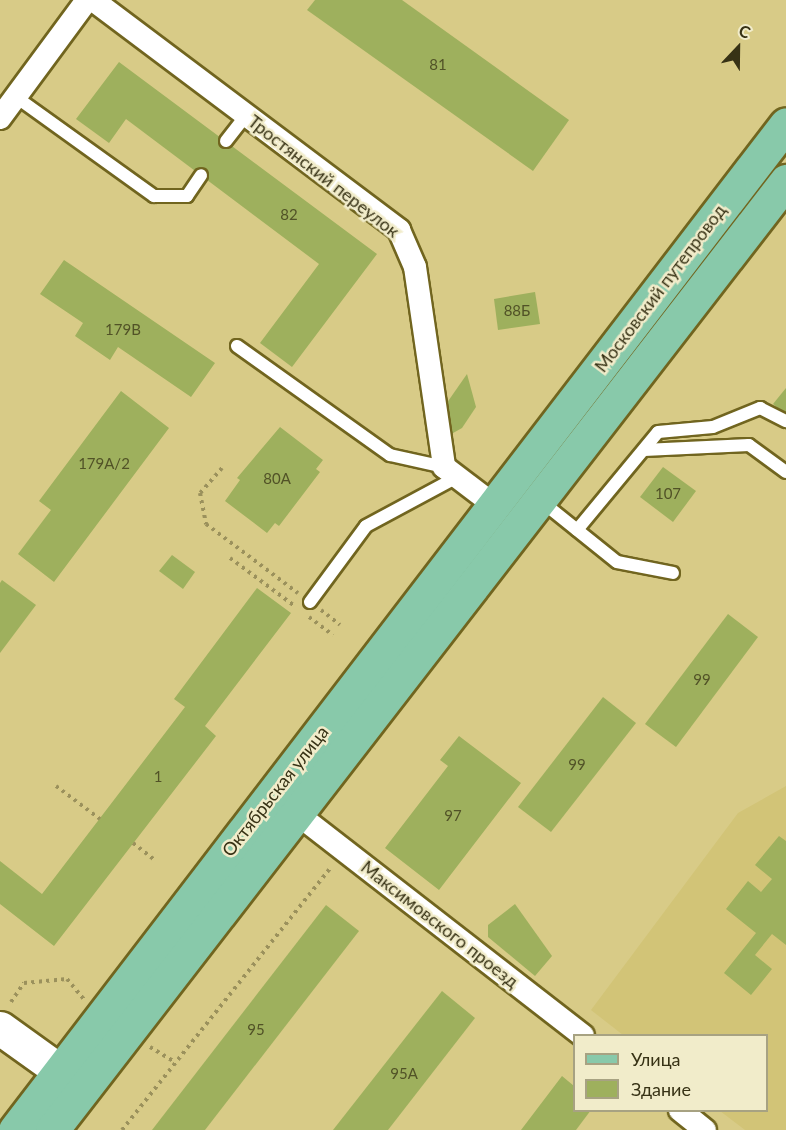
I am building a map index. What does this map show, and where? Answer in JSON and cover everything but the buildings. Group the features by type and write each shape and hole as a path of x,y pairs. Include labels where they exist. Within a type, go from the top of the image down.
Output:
{"main road":[{"name":"Московский путепровод","path":"535,452 786,124"},
{"name":"Московский путепровод","path":"562,473 786,181"},
{"name":"Октябрьская улица","path":"35,1126 535,452"},
{"name":"Октябрьская улица","path":"72,1079 296,813 562,473"}],"street":[{"path":"0,118 87,0"},
{"name":"Тростянский переулок","path":"93,0 399,230 409,246 450,472"},
{"path":"450,472 494,506"},
{"name":"Максимовского проезд","path":"296,813 582,1034"},
{"path":"5,1015 72,1079"},
{"path":"682,1112 705,1130"}],"lane":[{"path":"16,97 154,196 187,196 201,175"},
{"path":"226,141 246,115"},
{"path":"237,346 390,455 450,472"},
{"path":"577,530 658,432 713,427 760,408 786,421"},
{"path":"644,450 748,445 786,472"},
{"path":"310,602 366,526 450,472"},
{"path":"541,501 617,562 673,573"}],"path":[{"path":"222,468 200,493 206,524 340,625"},
{"path":"230,558 333,635"},
{"path":"56,786 100,819"},
{"path":"133,843 156,861"},
{"path":"122,1130 344,849"},
{"path":"5,1015 24,983 67,979 90,1006"},
{"path":"139,1040 175,1062"}],"shaded area":[{"path":"786,786 786,1130 745,1130 721,1112 768,1112 768,1034 622,1034 591,1010 738,813"}]}
